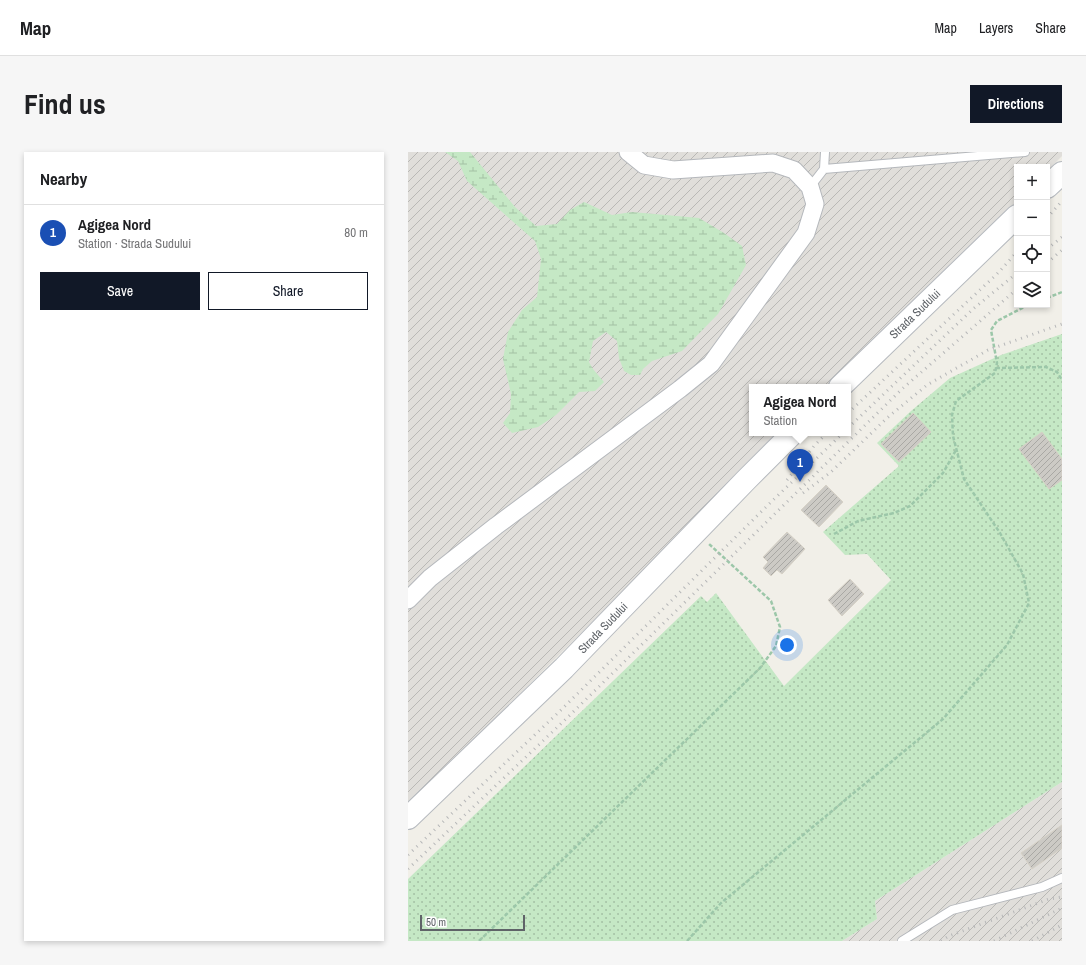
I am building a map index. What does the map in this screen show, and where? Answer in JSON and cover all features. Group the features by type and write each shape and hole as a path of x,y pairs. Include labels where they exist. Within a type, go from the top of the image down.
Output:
{"street":[{"path":"408,600 430,578 496,526 711,364 806,233 815,204 810,187 794,170 773,164 672,170 644,165 628,152"},
{"path":"1050,184 1062,173"},
{"name":"Strada Sudului","path":"843,384 1014,219"},
{"name":"Strada Sudului","path":"408,818 564,668 790,436"}],"lane":[{"path":"810,187 824,169 825,152"},
{"path":"824,169 1025,152"},
{"path":"902,941 952,910 1042,887 1062,878"}],"path":[{"path":"1050,297 1062,292"},
{"path":"687,941 721,903 943,719 1007,645 1029,603 1023,574 1000,532 964,479 953,436 952,415 956,402 995,373 997,363 991,330 997,321 1022,308"},
{"path":"996,368 1046,367 1057,372 1062,380"},
{"path":"834,534 858,521 894,513 910,506 943,473 956,450"},
{"path":"478,941 760,668 776,646 780,627 771,601 696,531"}],"shaded area":[{"path":"408,152 1062,152 1062,156 1050,168 1050,164 1014,164 1014,205 833,384 749,384 749,436 781,436 408,804"},
{"path":"1062,782 1062,941 842,941 877,919 875,901"}],"green space":[{"path":"445,152 470,152 515,207 536,226 557,224 570,210 584,202 612,215 632,212 699,218 742,246 746,265 718,314 682,351 652,361 643,369 640,375 631,375 624,371 619,358 617,341 606,332 593,341 589,362 604,382 595,391 579,392 556,415 538,427 512,433 503,423 510,413 511,394 503,359 508,332 522,310 537,297 541,259 535,241 467,181 458,161"},
{"path":"1062,334 1062,782 875,901 877,919 842,941 408,941 408,879 701,596 707,602 716,593 784,686 891,580 867,554 845,555 823,532 899,466 877,443 911,411 950,378 1001,355"}],"building":[{"path":"913,413 931,432 899,462 881,444"},
{"path":"1042,432 1062,459 1062,480 1049,489 1019,449"},
{"path":"826,485 843,502 819,527 801,510"},
{"path":"787,532 805,549 782,574 777,570 771,576 763,568 768,562 763,557"},
{"path":"850,579 864,594 842,616 828,600"},
{"path":"1062,825 1062,848 1032,869 1021,853"}],"railway":[{"path":"1050,215 1062,201"},
{"path":"1050,247 1062,237"},
{"path":"1050,260 1062,250"},
{"path":"851,410 997,274 1014,255"},
{"path":"851,425 973,309 1014,275"},
{"path":"408,869 567,718 902,389 1014,292"},
{"path":"803,493 831,472 887,418 927,385 988,350 1062,324"},
{"path":"787,480 814,446 824,436"},
{"path":"408,855 561,710 840,436"},
{"path":"941,941 949,936 1049,899 1062,897"},
{"path":"994,941 1062,908"},
{"path":"1032,941 1062,925"}],"place":[{"name":"Agigea Nord","path":"800,482"}]}
